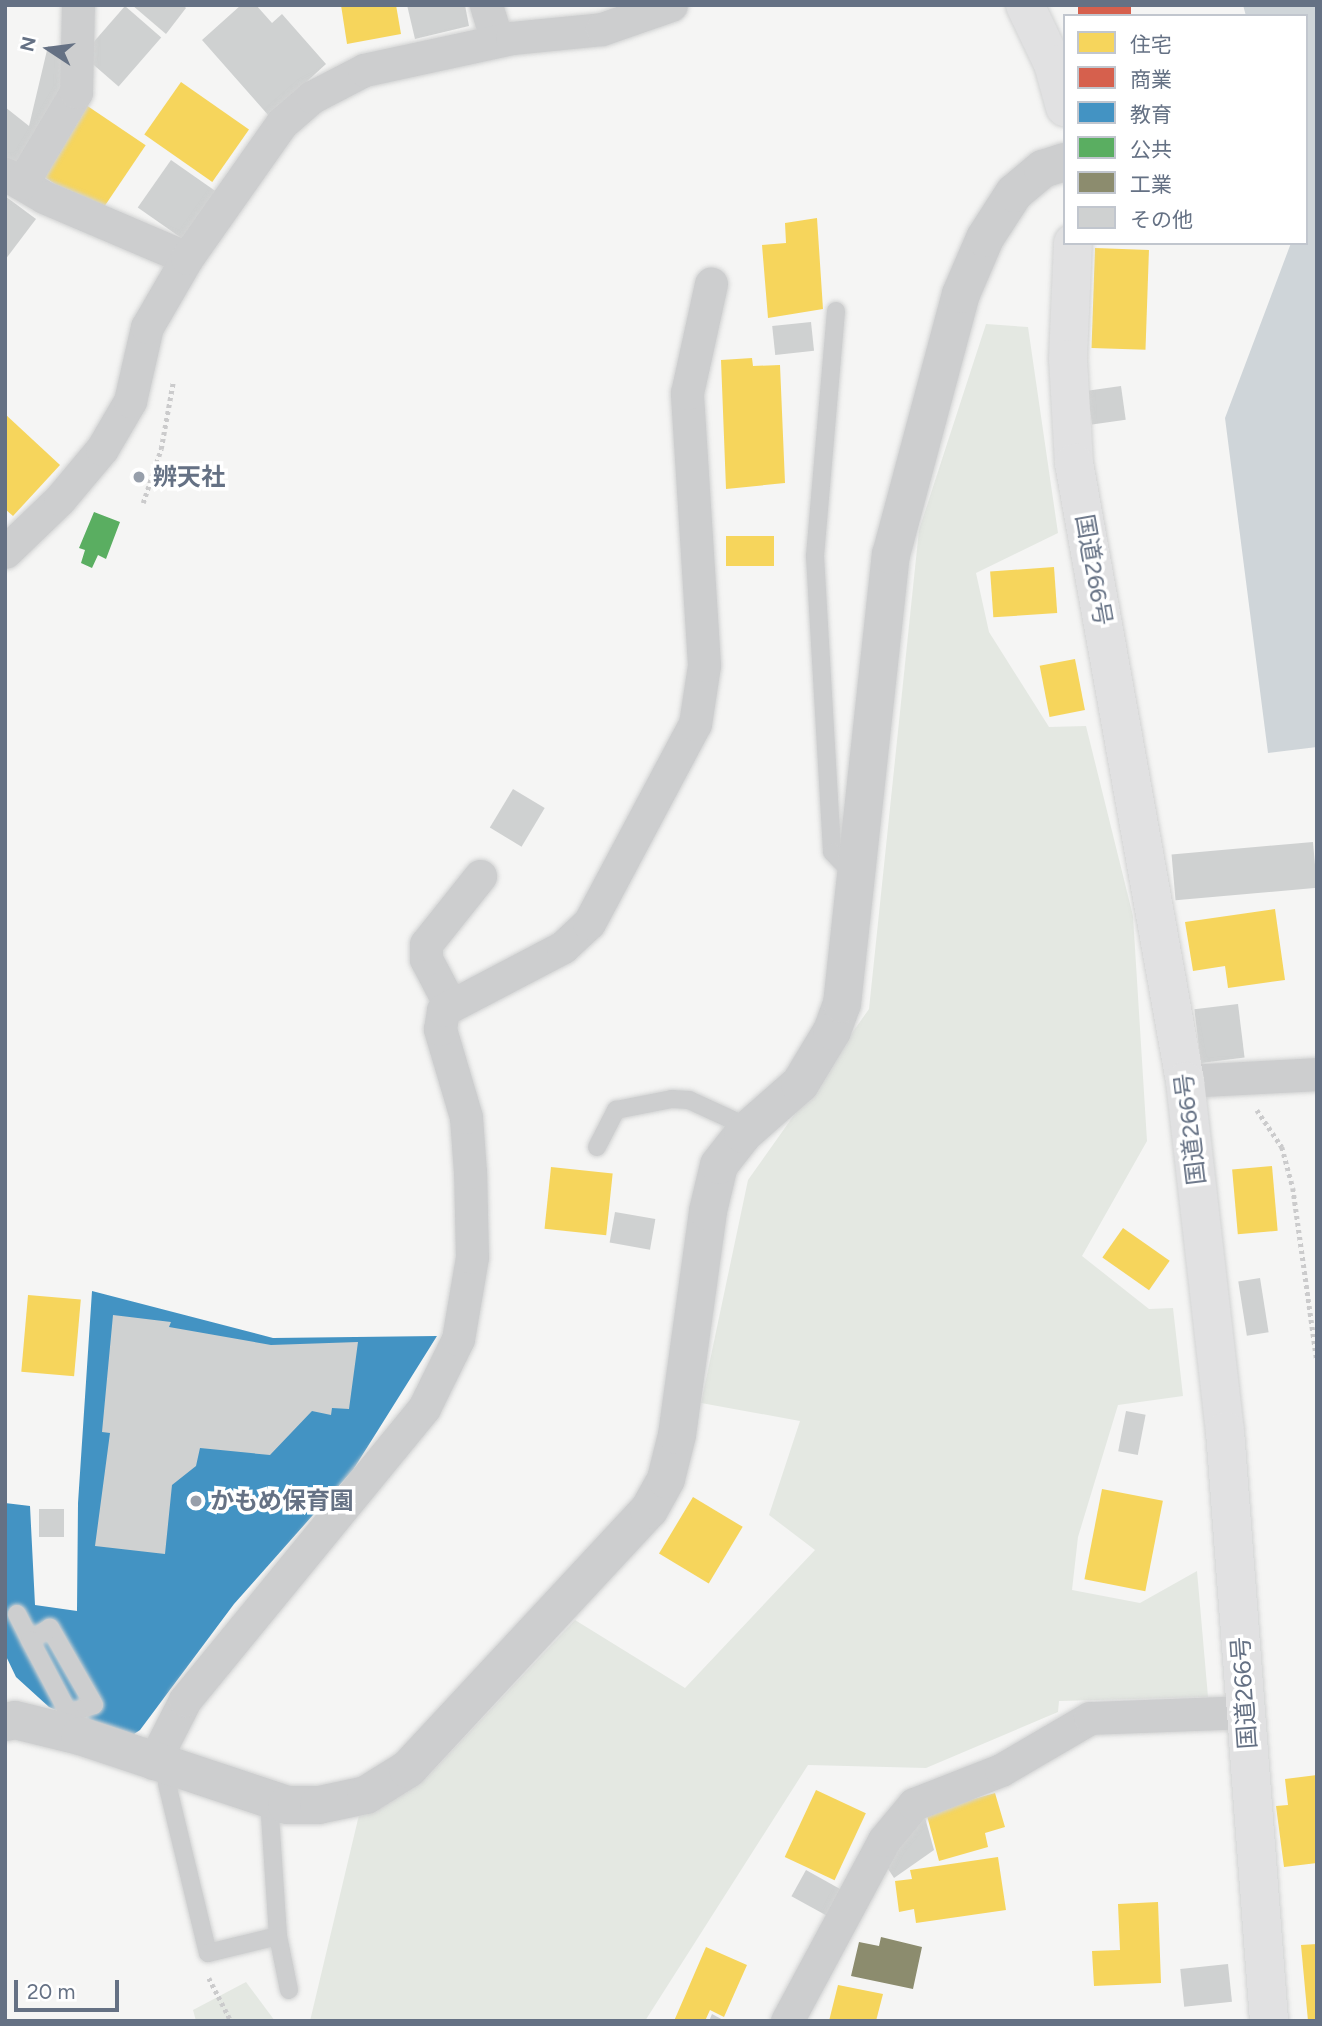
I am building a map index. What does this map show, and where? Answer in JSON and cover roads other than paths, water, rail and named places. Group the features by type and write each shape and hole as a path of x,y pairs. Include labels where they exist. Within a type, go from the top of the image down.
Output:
{"highway":[{"path":"1025,5 1053,64 1063,100"},
{"name":"国道266号","path":"1073,245 1068,359 1074,463 1185,1081 1224,1431 1269,2021"}],"street":[{"path":"78,5 76,92 13,178 44,197 187,257"},
{"path":"486,5 498,40"},
{"path":"5,552 61,499 112,434 130,401 147,327 187,257 282,123 319,92 364,70 498,40 602,29 671,5"},
{"path":"8,1714 75,1725 163,1772 271,1807 319,1805 366,1795 396,1779 649,1510 666,1479 677,1435 713,1185 719,1165 750,1128 800,1084 832,1031 842,1003 891,555 935,382 961,294 989,230 1026,181 1063,163"},
{"path":"163,1772 185,1700 424,1408 458,1339 472,1257 471,1185 466,1116 440,1028 449,1003 563,947 589,923 695,724 704,665 687,393 711,284"},
{"path":"449,1003 426,959 426,944 431,932 480,876"},
{"path":"1185,1081 1226,1081 1317,1074"},
{"path":"787,2021 884,1840 915,1804 1001,1770 1090,1718 1245,1713"}],"lane":[{"path":"836,311 815,556 832,852 856,877"},
{"path":"597,1147 616,1110 672,1099 689,1100 750,1128"},
{"path":"17,1614 30,1640 75,1725 94,1705 50,1628 30,1640"},
{"path":"163,1772 208,1953 278,1936"},
{"path":"271,1807 278,1936 289,1990"}],"place":[{"name":"辨天社","path":"139,477"},
{"name":"かもめ保育園","path":"196,1501"}]}
